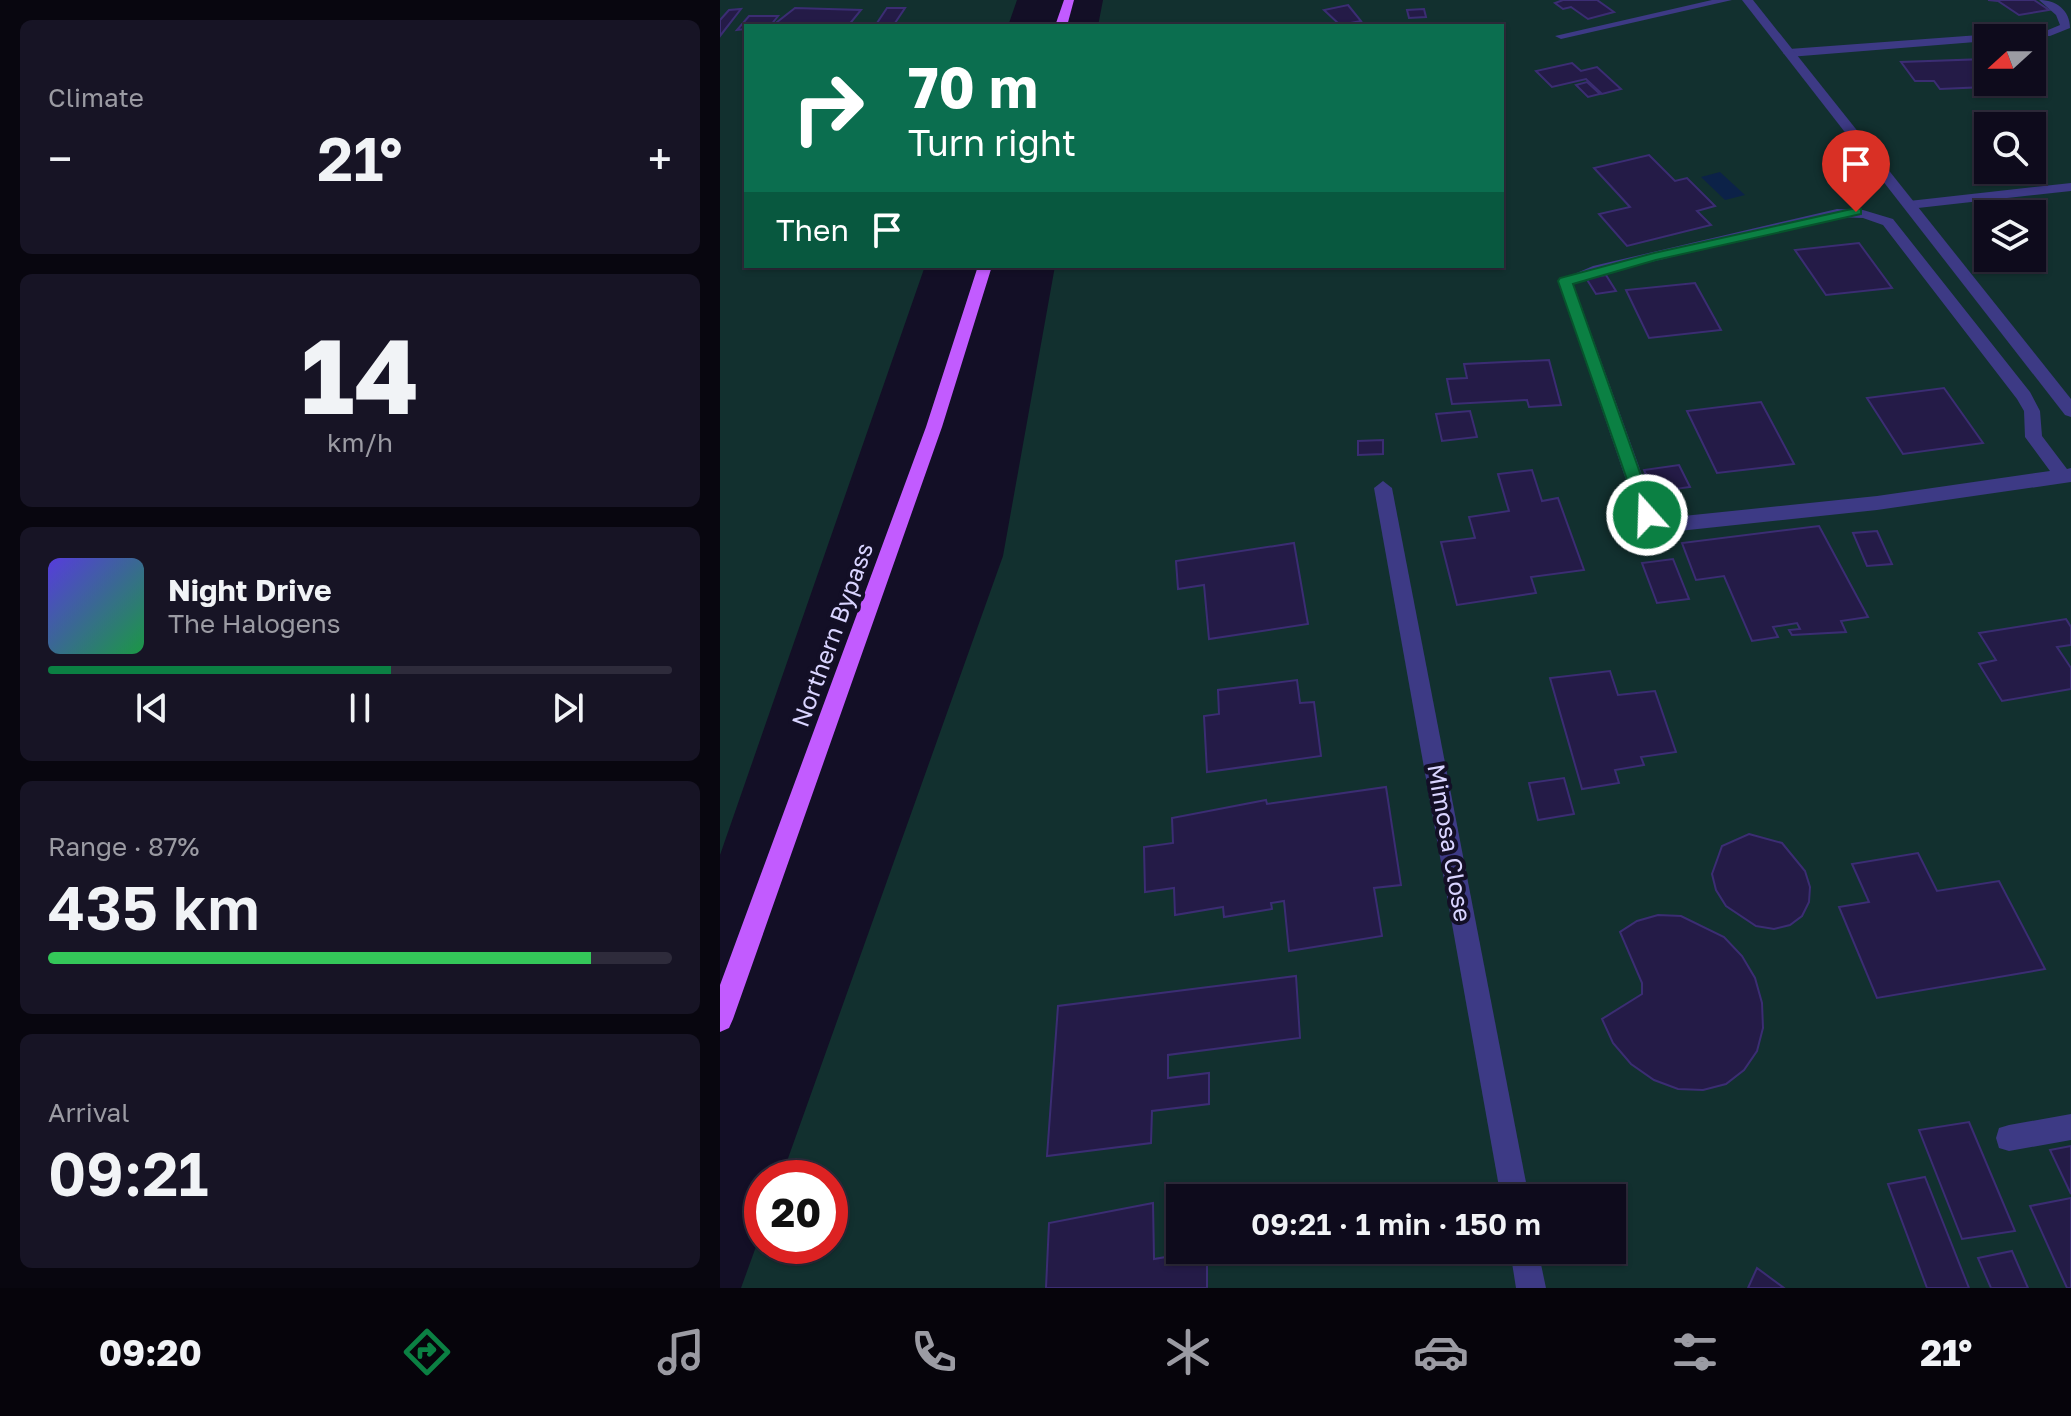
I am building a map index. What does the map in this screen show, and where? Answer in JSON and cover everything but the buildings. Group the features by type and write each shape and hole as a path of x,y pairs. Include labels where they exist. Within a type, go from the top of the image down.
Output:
{"main road":[{"path":"1062,24 1069,0"},
{"name":"Northern Bypass","path":"720,1019 929,442 984,268"}],"street":[{"path":"1561,36 1727,0"},
{"path":"1747,0 2071,411"},
{"path":"1789,53 2050,33 2066,26 2061,13 2044,0"},
{"path":"1909,205 2071,187"},
{"path":"1856,212 1874,216 1888,222 2024,396 2032,411 2034,437 2067,476 1877,503 1660,526 1647,515 1565,281 1583,274 1837,213 1856,212"},
{"name":"Mimosa Close","path":"1383,488 1512,1184"},
{"path":"2009,1138 2071,1127"},
{"path":"1527,1264 1531,1288"}],"green space":[{"path":"720,0 1017,0 1009,24 744,24 744,268 924,268 720,855"},
{"path":"1103,0 2071,0 2071,1288 741,1288 750,1264 848,1264 848,1160 787,1160 1003,556 1055,268 1504,268 1504,24 1098,24"}],"water":[{"path":"1720,172 1745,195 1725,200 1701,177"}],"route":[{"path":"1647,515 1565,281 1574,276 1837,213 1856,212"}]}
